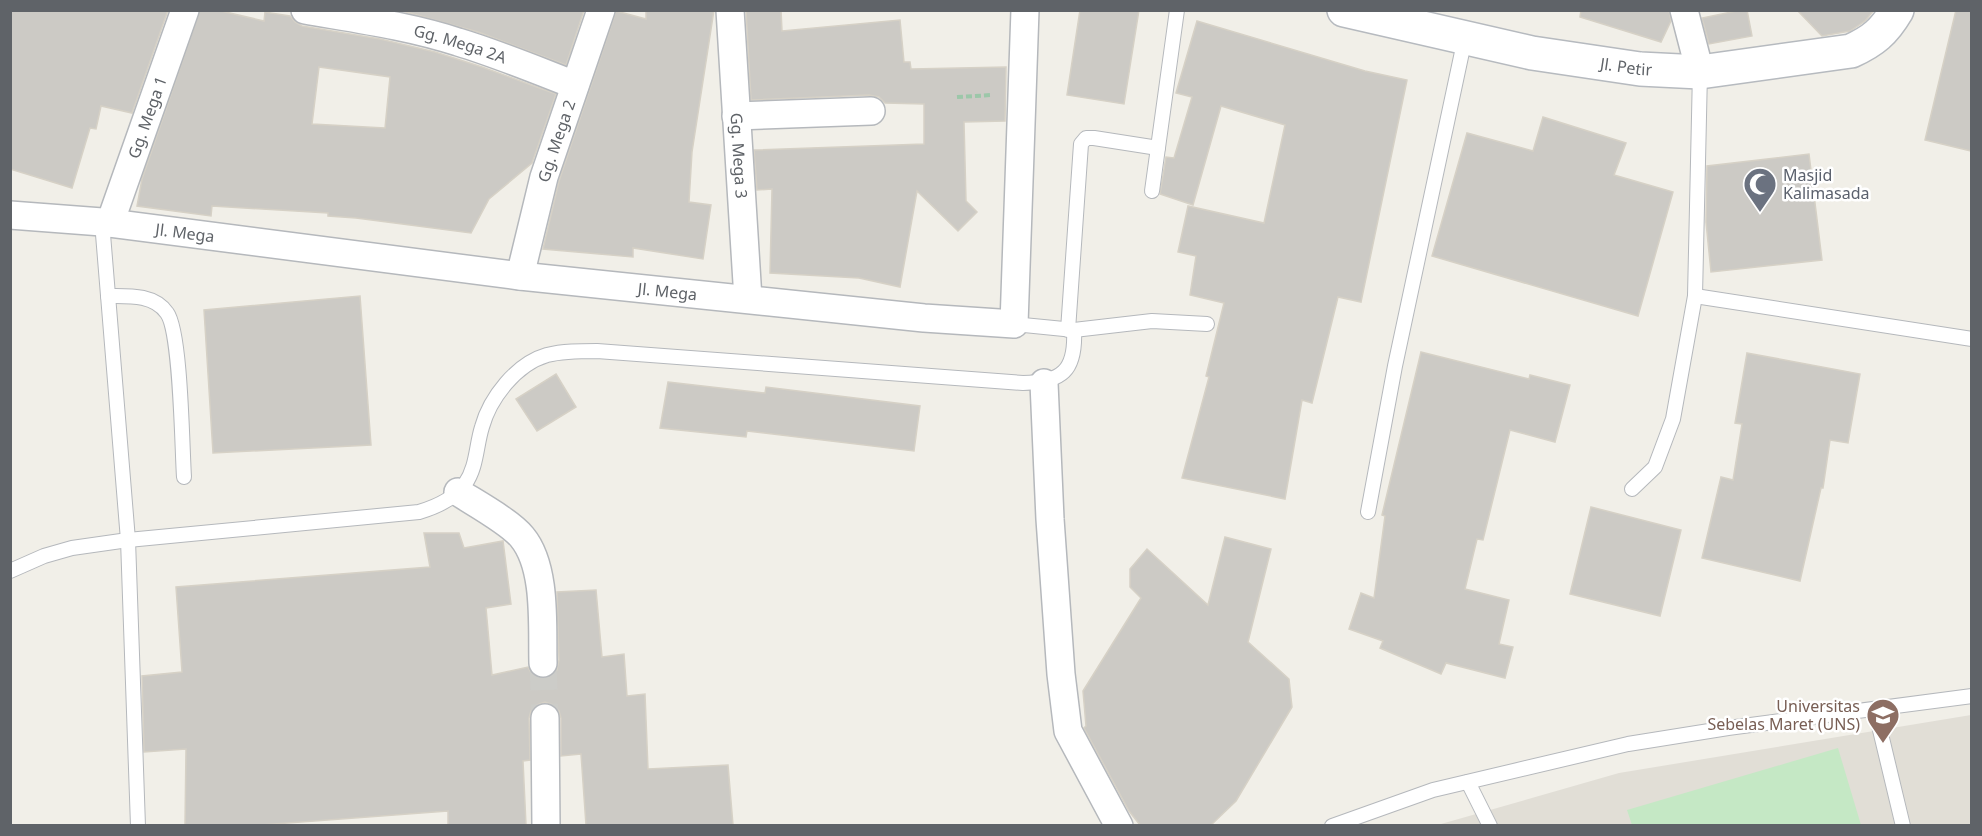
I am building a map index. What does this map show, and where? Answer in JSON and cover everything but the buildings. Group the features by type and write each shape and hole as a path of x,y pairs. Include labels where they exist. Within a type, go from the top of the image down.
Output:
{"main road":[{"name":"Jl. Petir","path":"1346,11 1532,53 1640,69 1700,72 1851,51 1870,42 1886,27 1897,10"}],"street":[{"name":"Gg. Mega 1","path":"106,223 185,10"},
{"name":"Gg. Mega 2A","path":"305,10 378,16 459,42 575,85"},
{"name":"Gg. Mega 2","path":"520,276 544,177 601,10"},
{"name":"Gg. Mega 3","path":"730,10 748,299"},
{"path":"1014,324 1025,10"},
{"path":"1684,10 1700,72"},
{"path":"736,116 871,111"},
{"name":"Jl. Mega","path":"10,215 106,223 520,276 924,318 1014,324"},
{"path":"1044,382 1050,519 1061,674 1068,731 1119,825"},
{"path":"458,492 522,537 534,558 540,577 543,663"},
{"path":"545,718 546,825"}],"lane":[{"path":"1152,191 1177,10"},
{"path":"1368,512 1395,366 1465,38"},
{"path":"1632,489 1655,467 1673,419 1695,296 1700,72"},
{"path":"10,571 53,553 128,540 419,512 433,508 458,492 473,470 487,410 497,393 529,364 544,356 568,351 597,351 1023,383 1044,382 1060,375 1069,363 1074,349 1071,330 1081,144 1089,137 1158,148"},
{"path":"106,223 108,296 128,540 138,825"},
{"path":"108,296 138,296 147,299 167,313 173,327 184,477"},
{"path":"1695,296 1971,339"},
{"path":"1014,324 1071,330 1143,321 1207,324"},
{"path":"1332,825 1433,790 1628,744 1971,696"},
{"path":"1875,709 1904,825"},
{"path":"1468,782 1490,825"}],"shaded area":[{"name":"Universitas Sebelas Maret (UNS)","path":"1971,715 1971,825 1434,826 1619,773"}],"green space":[{"path":"1838,748 1861,825 1632,825 1627,810"}],"tunnel":[{"path":"543,663 545,718"}],"place":[{"name":"Masjid Kalimasada","path":"1760,213"},
{"name":"Universitas Sebelas Maret (UNS)","path":"1883,744"}]}
